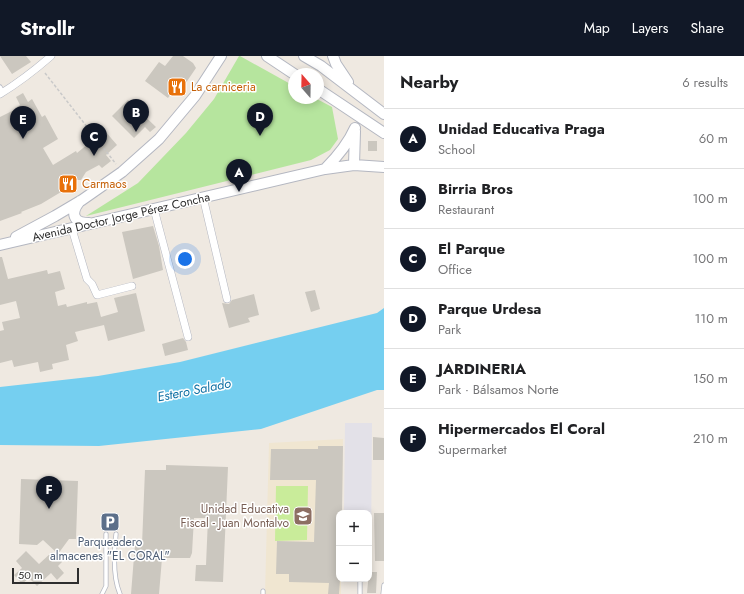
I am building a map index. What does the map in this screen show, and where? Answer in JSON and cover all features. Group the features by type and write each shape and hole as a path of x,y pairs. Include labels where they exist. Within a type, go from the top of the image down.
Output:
{"street":[{"path":"1,91 15,84 51,56"},
{"name":"Avenida Doctor Jorge Pérez Concha","path":"0,245 82,200 122,172 159,139 195,96 221,56"},
{"path":"267,56 288,70"},
{"path":"304,56 321,66 384,114"},
{"path":"333,56 336,64 346,79 361,95"},
{"path":"324,93 384,133"},
{"path":"354,165 355,128 358,116"},
{"path":"325,169 342,150 355,128"},
{"name":"Avenida Doctor Jorge Pérez Concha","path":"0,245 325,169 354,165 384,167"},
{"path":"203,197 227,299"},
{"path":"82,200 74,210 74,213 79,221 82,223 103,221"},
{"path":"154,209 188,338"},
{"path":"72,228 87,279 92,284 97,295 132,286"}],"lane":[{"path":"102,594 106,586 106,534"},
{"path":"116,534 114,550 116,586 120,594"},
{"path":"106,551 114,550"},
{"path":"360,582 360,594"},
{"path":"383,594 384,585"}],"path":[{"path":"40,66 122,172"}],"shaded area":[{"path":"345,423 372,423 371,510 344,510"},
{"name":"Unidad Educativa Fiscal - Juan Montalvo","path":"343,439 342,510 336,510 336,582 341,582 341,594 265,594 269,443"}],"green space":[{"path":"240,56 288,83 288,104 324,104 324,103 332,107 338,139 330,150 311,160 86,216 138,183 186,133 214,99"},
{"path":"276,486 308,486 307,540 275,541"}],"water":[{"name":"Estero Salado","path":"384,308 384,390 377,390 261,429 99,446 0,445 0,387 98,376 180,362 377,313"}],"building":[{"path":"0,56 26,56 31,62 12,74"},
{"path":"173,56 183,56 193,63 196,68 179,93 174,90 168,98 145,81 159,62 165,66"},
{"path":"23,93 28,102 32,99 42,117 45,115 58,139 43,148 53,165 76,151 77,153 105,131 117,145 106,155 111,161 102,168 99,165 86,172 81,180 77,180 66,189 41,204 0,221 0,117 16,109 15,108 20,105 16,97"},
{"path":"128,100 156,127 150,132 145,127 134,138 112,116"},
{"path":"368,141 377,141 377,151 368,151"},
{"path":"153,226 159,246 163,270 133,279 122,232"},
{"path":"0,257 2,257 8,279 47,270 48,274 60,271 65,289 55,292 58,306 66,304 67,307 87,302 87,304 97,302 101,317 118,312 114,298 136,293 145,331 108,341 104,325 75,332 78,341 66,345 69,360 52,364 53,369 40,372 38,362 14,367 12,360 0,363 0,331 4,330 2,322 20,318 16,301 0,305"},
{"path":"315,290 320,309 311,312 305,292"},
{"path":"254,294 259,315 248,318 250,322 229,328 222,303 229,304 232,300"},
{"path":"183,338 186,342 188,350 165,356 162,344"},
{"path":"373,437 384,438 384,460 373,460"},
{"path":"318,446 343,446 342,510 336,510 336,582 340,582 339,594 328,594 329,583 289,582 289,574 276,574 277,541 314,542 316,480 270,480 271,449 318,449"},
{"path":"166,465 228,467 223,582 195,581 196,565 206,565 208,518 194,518 192,553 190,558 162,558 159,594 131,594 135,544 142,545 145,470 166,470"},
{"path":"21,479 78,481 76,539 69,539 58,554 43,540 37,545 19,544"},
{"path":"374,513 384,513 384,561 375,561"},
{"path":"26,551 39,564 52,552 62,562 58,566 64,573 57,580 51,573 37,586 29,578 22,584 14,575 22,568 16,561"},
{"path":"372,572 377,572 376,593 367,593 368,582 372,582"}],"place":[{"name":"La carniceria","path":"177,87"},
{"name":"Birria Bros","path":"136,132"},
{"name":"Parque Urdesa","path":"260,136"},
{"name":"JARDINERIA","path":"23,139"},
{"name":"El Parque","path":"94,156"},
{"name":"Carmaos","path":"68,184"},
{"name":"Unidad Educativa Praga","path":"239,192"},
{"name":"Hipermercados El Coral","path":"49,509"},
{"name":"Unidad Educativa Fiscal - Juan Montalvo","path":"303,516"},
{"name":"Parqueadero almacenes \"EL CORAL\"","path":"110,522"}]}
